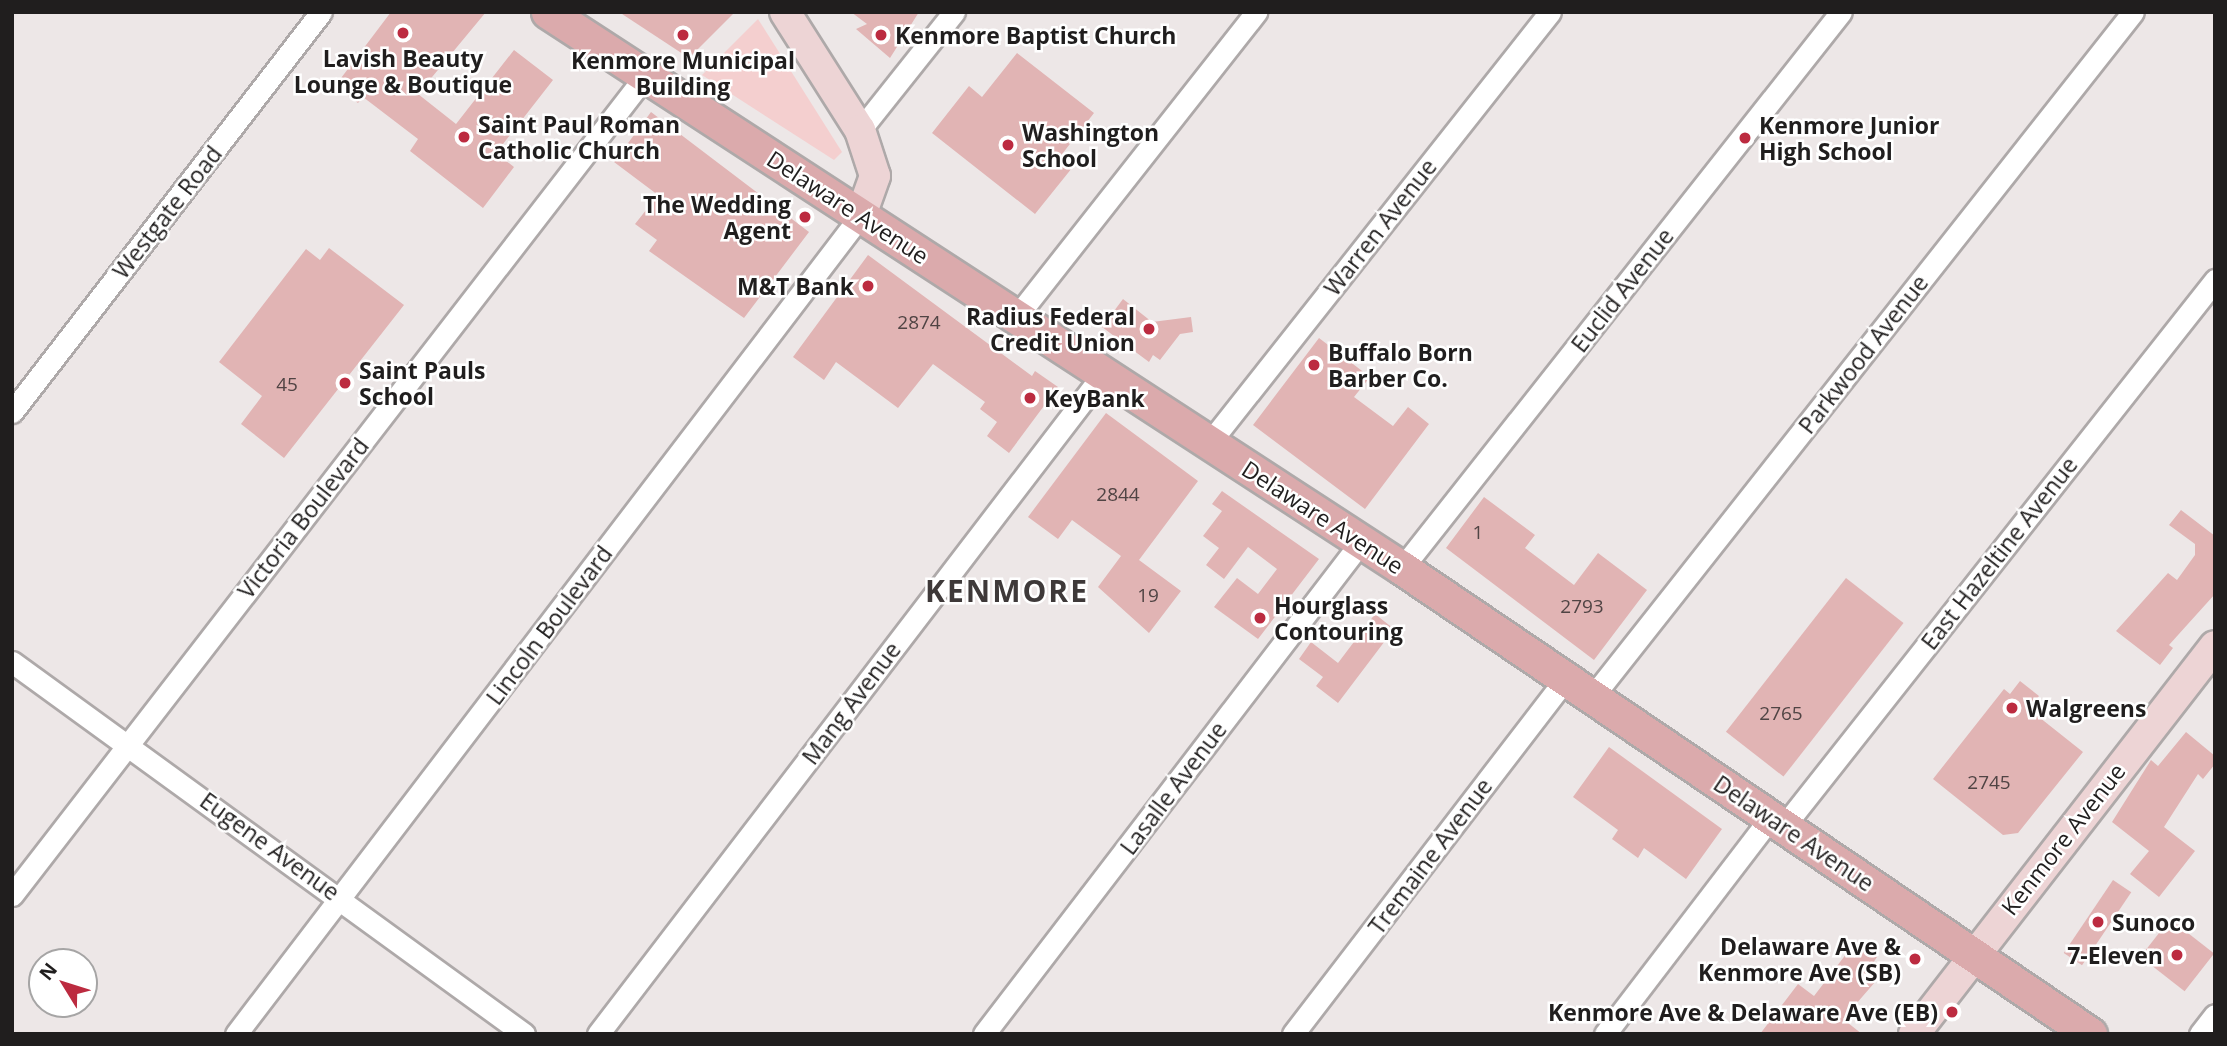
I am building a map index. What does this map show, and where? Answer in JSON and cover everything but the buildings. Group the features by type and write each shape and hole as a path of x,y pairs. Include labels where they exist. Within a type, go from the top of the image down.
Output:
{"main road":[{"name":"Delaware Avenue","path":"548,12 1402,568 2090,1034"},
{"path":"785,12 860,130 876,176 861,215"},
{"name":"Kenmore Avenue","path":"1914,1034 1972,955 2215,646"}],"street":[{"name":"Westgate Road","path":"12,412 321,12"},
{"path":"860,130 954,12"},
{"path":"1017,316 1256,12"},
{"name":"Warren Avenue","path":"1210,442 1550,12"},
{"name":"Euclid Avenue","path":"1402,568 1841,12"},
{"name":"Parkwood Avenue","path":"1593,696 2133,12"},
{"name":"Victoria Boulevard","path":"12,895 646,75"},
{"name":"Lincoln Boulevard","path":"236,1034 861,215"},
{"name":"East Hazeltine Avenue","path":"1605,1034 2215,280"},
{"name":"Mang Avenue","path":"598,1034 1104,373"},
{"name":"Lasalle Avenue","path":"984,1034 1362,542"},
{"name":"Eugene Avenue","path":"12,662 341,897 524,1034"},
{"name":"Tremaine Avenue","path":"1293,1034 1566,678"},
{"path":"2200,1034 2215,1016"}],"shaded area":[{"path":"758,19 842,152 834,160 702,75"}],"place":[{"name":"Lavish Beauty Lounge & Boutique","path":"403,33"},
{"name":"Kenmore Municipal Building","path":"683,35"},
{"name":"Kenmore Baptist Church","path":"881,35"},
{"name":"Saint Paul Roman Catholic Church","path":"464,137"},
{"name":"Kenmore Junior High School","path":"1745,138"},
{"name":"Washington School","path":"1008,145"},
{"name":"The Wedding Agent","path":"805,217"},
{"name":"M&T Bank","path":"868,286"},
{"name":"Radius Federal Credit Union","path":"1149,329"},
{"name":"Buffalo Born Barber Co.","path":"1314,365"},
{"name":"Saint Pauls School","path":"345,383"},
{"name":"KeyBank","path":"1030,398"},
{"name":"Hourglass Contouring","path":"1260,618"},
{"name":"Walgreens","path":"2012,708"},
{"name":"Sunoco","path":"2098,922"},
{"name":"7-Eleven","path":"2177,955"},
{"name":"Delaware Ave & Kenmore Ave (SB)","path":"1915,959"},
{"name":"Kenmore Ave & Delaware Ave (EB)","path":"1952,1012"}],"district":[{"name":"KENMORE","path":"1007,591"}]}
